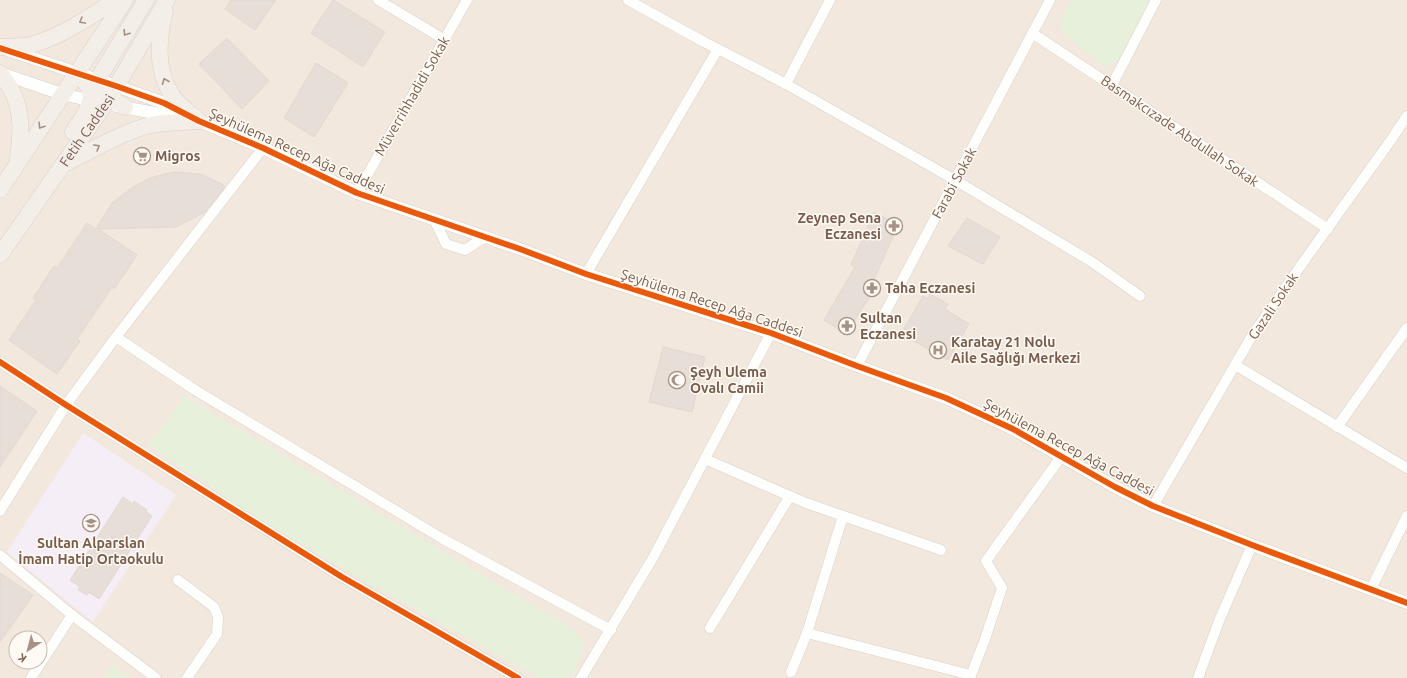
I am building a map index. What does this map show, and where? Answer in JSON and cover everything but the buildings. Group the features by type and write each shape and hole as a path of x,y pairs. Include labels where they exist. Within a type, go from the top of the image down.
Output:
{"main road":[{"path":"0,48 30,45 61,34 115,0"},
{"path":"0,190 125,0"},
{"path":"105,97 101,90 99,80 104,69 146,0"},
{"path":"167,0 161,27 158,55 164,82 177,102 199,121"},
{"name":"Fetih Caddesi","path":"0,255 63,165 167,0"},
{"path":"0,73 13,92 20,114 21,139 17,164"},
{"path":"76,73 89,89 125,107"},
{"path":"23,222 35,191 85,112 105,97"},
{"path":"63,165 108,141 141,127 164,123 199,121"}],"street":[{"path":"378,0 445,40"},
{"name":"Müverrihhadidi Sokak","path":"357,193 468,0"},
{"path":"628,0 786,84 955,180 1092,262 1140,296"},
{"path":"786,84 830,0"},
{"name":"Farabi Sokak","path":"857,366 1050,0"},
{"path":"1112,85 1156,0"},
{"name":"Basmakcızade Abdullah Sokak","path":"1032,33 1328,229"},
{"path":"0,48 99,80"},
{"path":"586,274 718,49"},
{"name":"Şeyhülema Recep Ağa Caddesi","path":"0,73 62,94 164,103 199,121 263,148 357,193 485,237 586,274 771,332 857,366 946,398 1013,429 1115,487 1153,506 1407,603"},
{"name":"Şeyhülema Recep Ağa Caddesi","path":"125,107 199,121"},
{"name":"Gazali Sokak","path":"1153,506 1253,334 1407,116"},
{"path":"0,511 66,405 116,337 263,148"},
{"path":"434,219 446,244 465,250 485,237"},
{"path":"1337,427 1407,328"},
{"path":"581,678 654,556 771,332"},
{"path":"116,337 195,390 443,538 610,630"},
{"path":"0,362 66,405 342,577 518,678"},
{"path":"1235,365 1407,468"},
{"path":"807,633 970,677 986,639 1002,588 986,561 1061,457"},
{"path":"705,459 790,496 941,550"},
{"path":"710,628 790,496"},
{"path":"791,672 807,633 844,516"},
{"path":"1371,589 1407,516"},
{"path":"1198,678 1219,621 1252,545"},
{"path":"0,555 72,615 156,678"},
{"path":"178,580 214,607 218,617 217,634 187,678"},
{"path":"31,678 72,615"}],"shaded area":[{"path":"0,0 1407,0 1407,678 0,678"},
{"name":"Sultan Alparslan İmam Hatip Ortaokulu","path":"83,433 176,495 93,622 7,552"}],"green space":[{"path":"1071,0 1150,0 1117,61 1106,67 1062,33 1059,25"},
{"path":"184,396 577,632 584,645 574,672 566,678 540,678 357,577 258,519 148,445"},
{"path":"112,664 130,678 105,678"}],"cycle path":[{"path":"0,48 164,103 199,121 263,148 357,193 520,249 586,274 771,333 946,398 1013,429 1115,487 1153,506 1407,603"},
{"path":"0,362 66,405 342,577 518,678"}],"place":[{"name":"Migros","path":"142,156"},
{"name":"Zeynep Sena Eczanesi","path":"894,226"},
{"name":"Taha Eczanesi","path":"872,288"},
{"name":"Sultan Eczanesi","path":"847,326"},
{"name":"Karatay 21 Nolu Aile Sağlığı Merkezi","path":"938,350"},
{"name":"Şeyh Ulema Ovalı Camii","path":"677,380"},
{"name":"Sultan Alparslan İmam Hatip Ortaokulu","path":"91,523"}]}
